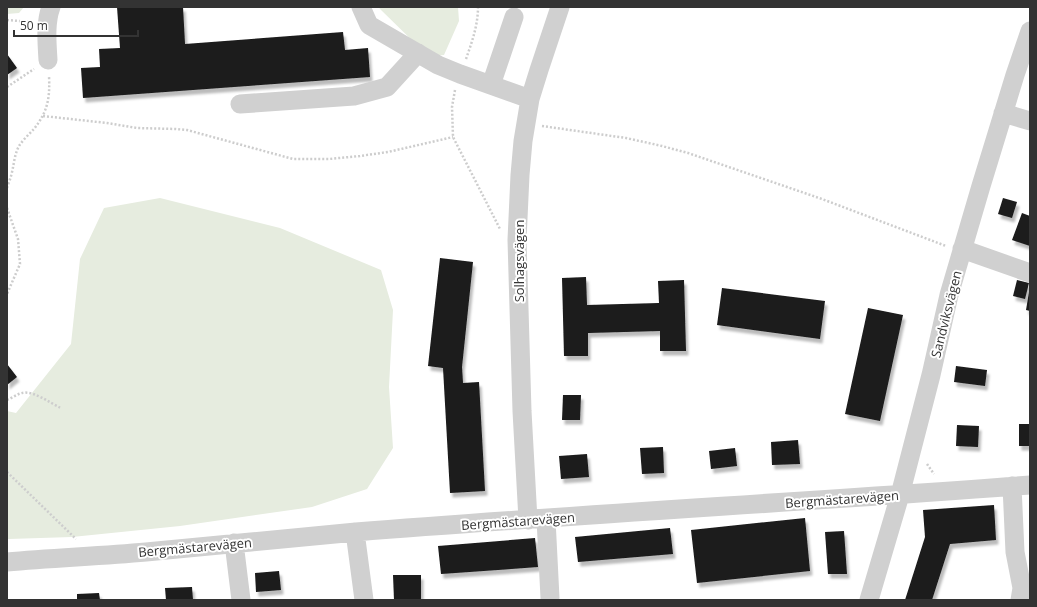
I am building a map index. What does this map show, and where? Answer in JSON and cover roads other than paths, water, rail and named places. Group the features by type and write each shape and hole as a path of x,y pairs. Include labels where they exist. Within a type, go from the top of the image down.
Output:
{"street":[{"path":"361,7 369,25 438,64 460,74 530,99"},
{"name":"Solhagsvägen","path":"550,598 522,411 517,240 523,141 530,99 538,70 560,7"},
{"path":"48,60 47,30 50,12"},
{"path":"491,85 514,17"},
{"name":"Sandviksvägen","path":"869,600 900,495 931,375 949,295 962,249 1003,113 1030,31"},
{"path":"240,104 354,96 387,87 418,53"},
{"path":"1003,113 1030,121"},
{"path":"962,249 1030,273"},
{"path":"1020,600 1022,588 1015,552 1021,485"},
{"name":"Bergmästarevägen","path":"7,562 144,552 355,532 900,495 1021,485"},
{"path":"355,532 364,600"},
{"path":"234,543 241,600"}]}
